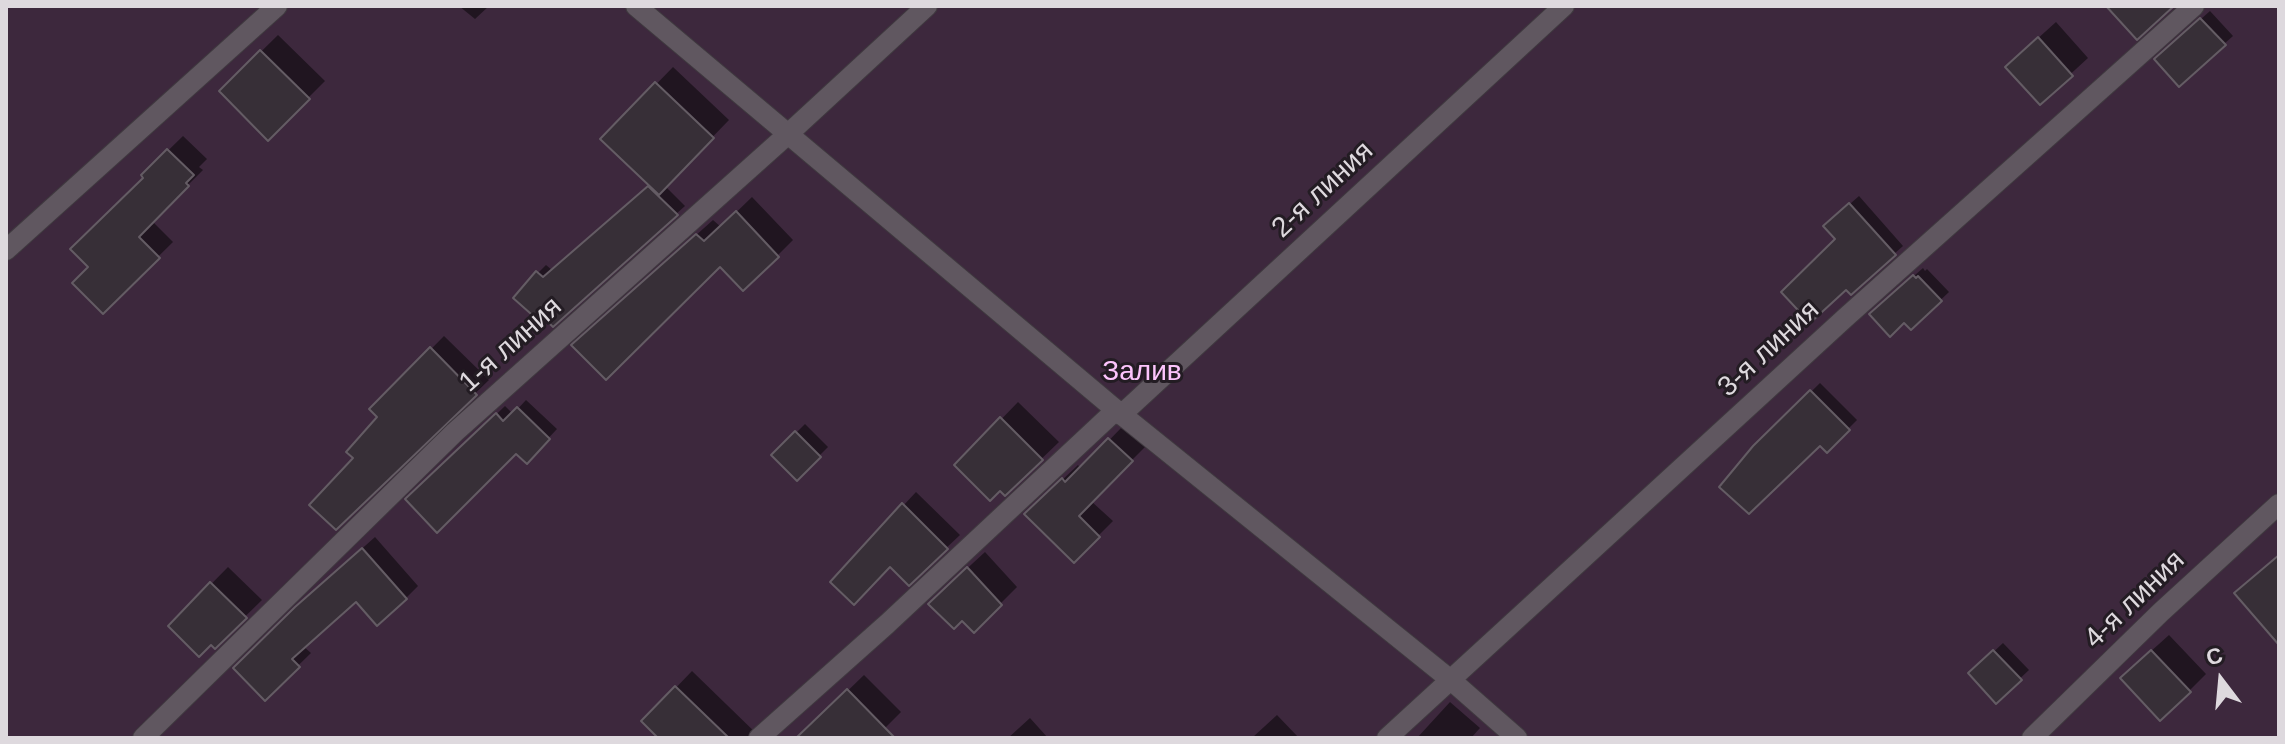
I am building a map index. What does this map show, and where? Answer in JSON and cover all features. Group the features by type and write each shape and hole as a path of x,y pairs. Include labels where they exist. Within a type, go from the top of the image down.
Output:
{"street":[{"path":"6,250 277,6"},
{"path":"636,6 1119,412 1452,681 1517,738"},
{"name":"1-я линия","path":"143,738 455,432 927,6"},
{"name":"2-я линия","path":"759,738 1564,6"},
{"name":"3-я линия","path":"1387,738 1845,318 2194,6"},
{"name":"4-я линия","path":"2032,738 2161,612 2279,504"}],"green space":[{"name":"Залив","path":"6,6 2279,6 2279,738 6,738"}],"building":[{"path":"2106,6 2174,6 2137,40"},
{"path":"2200,18 2226,45 2179,87 2154,59"},
{"path":"2038,37 2073,76 2040,105 2005,67"},
{"path":"260,50 310,99 268,141 219,91"},
{"path":"655,82 714,138 659,195 600,139"},
{"path":"167,149 194,175 186,183 189,186 139,237 160,258 103,314 72,283 88,267 70,249 143,178 141,175"},
{"path":"648,186 678,215 553,327 543,317 539,321 513,298 536,271 543,277"},
{"path":"1849,203 1896,255 1851,295 1846,290 1810,323 1781,292 1835,239 1823,226"},
{"path":"736,211 779,257 743,291 720,267 606,380 571,345 696,234 704,241"},
{"path":"1913,275 1918,276 1942,301 1911,330 1904,323 1890,337 1869,314"},
{"path":"430,347 477,395 336,530 309,505 353,458 346,452 377,417 369,409"},
{"path":"1810,390 1850,430 1827,453 1820,446 1749,514 1719,487 1753,446"},
{"path":"517,407 550,439 527,464 516,454 437,533 405,499 496,413 503,421"},
{"path":"1000,417 1043,460 1005,496 1000,491 990,501 954,465"},
{"path":"795,431 821,457 797,481 771,455"},
{"path":"1108,438 1133,461 1079,516 1100,537 1074,563 1024,514 1062,478 1065,482"},
{"path":"902,503 948,549 909,586 890,567 854,605 830,582"},
{"path":"362,548 407,599 377,626 356,602 292,659 300,667 265,701 233,668 295,607"},
{"path":"2279,555 2279,645 2234,593"},
{"path":"967,567 1002,605 974,633 962,621 954,629 928,604"},
{"path":"210,582 247,618 215,649 211,645 199,657 168,626"},
{"path":"1993,650 2022,680 1996,704 1968,673"},
{"path":"2151,650 2191,692 2160,721 2120,678"},
{"path":"675,686 729,738 658,738 641,721"},
{"path":"847,689 895,738 796,738"}]}
